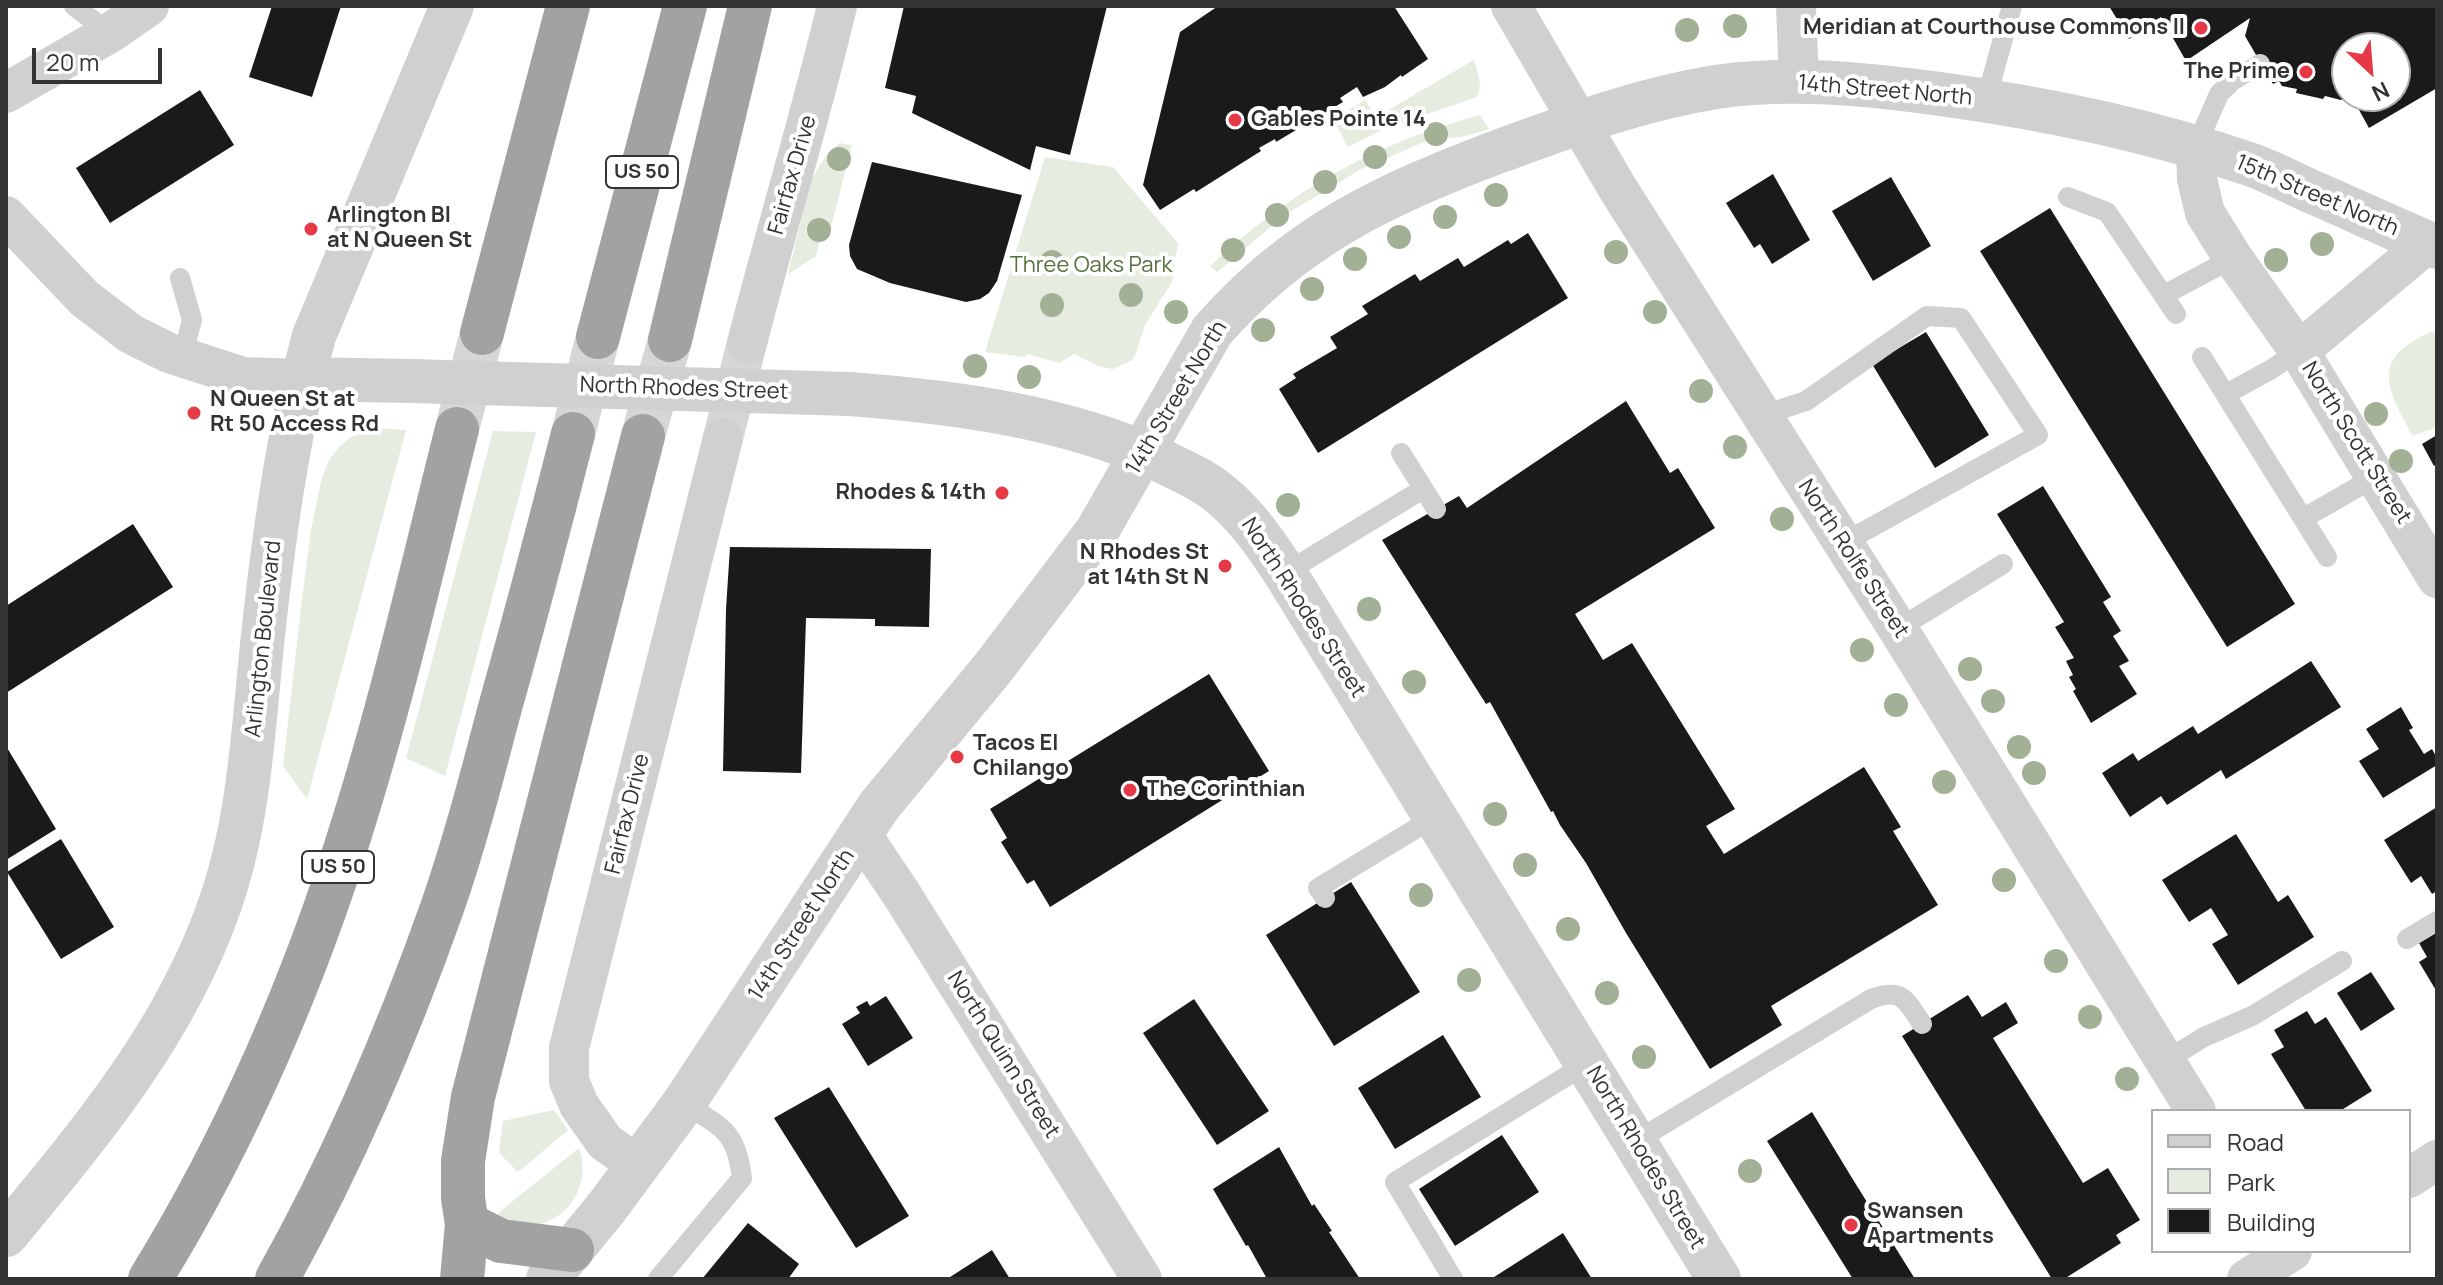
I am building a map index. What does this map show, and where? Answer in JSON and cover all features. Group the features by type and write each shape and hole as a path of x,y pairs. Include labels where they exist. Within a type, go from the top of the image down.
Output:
{"highway":[{"path":"482,333 568,6"},
{"name":"US 50","path":"598,337 685,6"},
{"path":"670,340 750,6"},
{"name":"US 50","path":"150,1279 223,1146 272,1041 316,931 370,766 457,429"},
{"path":"277,1279 355,1123 443,906 475,801 573,434"},
{"path":"462,1279 467,1224 463,1161 476,1084 643,436"},
{"path":"467,1224 480,1233 560,1265"}],"street":[{"path":"6,93 110,33 149,6"},
{"name":"Arlington Boulevard","path":"6,1235 102,1118 137,1069 180,995 219,909 248,785 274,541 302,379 314,336 452,6"},
{"name":"Fairfax Drive","path":"747,343 837,6"},
{"name":"North Rolfe Street","path":"1511,6 1618,189 1898,629 2195,1109"},
{"path":"1796,6 1799,81"},
{"name":"14th Street North","path":"560,1265 639,1166 684,1103 895,783 993,668 1097,531 1210,333 1237,303 1293,253 1332,226 1385,198 1579,122 1669,96 1760,82 1883,86 1986,100 2102,123 2196,147"},
{"name":"15th Street North","path":"2196,147 2253,165 2432,245"},
{"name":"North Scott Street","path":"2196,147 2197,179 2205,213 2299,351 2437,578"},
{"path":"6,216 99,312 131,334 182,357 243,377 302,379"},
{"name":"North Scott Street","path":"2299,351 2432,245"},
{"name":"North Rhodes Street","path":"302,379 849,394 933,401 1057,424 1144,453 1206,483 1255,530 1285,573 1719,1279"},
{"name":"Fairfax Drive","path":"639,1166 605,1142 579,1105 569,1081 569,1048 723,438"},
{"name":"North Quinn Street","path":"861,834 1142,1279"},
{"path":"2411,1177 2437,1160"},
{"path":"2247,1279 2286,1253"}],"lane":[{"path":"74,6 110,33"},
{"path":"1986,100 2012,6"},
{"path":"2196,147 2219,94 2226,85 2260,64"},
{"path":"2068,197 2107,212 2176,314"},
{"path":"2164,295 2233,258"},
{"path":"180,278 192,320 182,357"},
{"path":"1760,416 1806,401 1927,316 1961,318 2038,435 1843,543"},
{"path":"2226,394 2299,351"},
{"path":"2202,357 2327,557"},
{"path":"1401,453 1436,509"},
{"path":"2304,518 2377,476"},
{"path":"1285,573 1423,489"},
{"path":"1898,629 2003,564"},
{"path":"1325,898 1318,888 1435,817"},
{"path":"2407,939 2437,921"},
{"path":"2165,1061 2204,1037 2252,1016 2342,961"},
{"path":"1636,1141 1871,999 1886,994 1899,995 1922,1024"},
{"path":"1453,1279 1395,1182 1588,1063"},
{"path":"658,1279 742,1178 739,1155 731,1137 684,1103"}],"green space":[{"path":"1474,60 1480,83 1477,97 1384,129 1348,147 1333,119 1365,100 1376,117"},
{"path":"1480,115 1489,129 1461,137 1431,139 1361,169 1285,215 1217,272 1210,266 1272,214 1335,173 1404,140"},
{"path":"839,143 852,145 830,231 821,235 816,256 788,274 811,180 825,157"},
{"name":"Three Oaks Park","path":"1045,157 1113,167 1178,243 1172,282 1145,325 1135,356 1113,369 1101,367 1074,354 1059,363 1027,354 1025,357 985,352"},
{"path":"2431,332 2437,334 2437,427 2413,436 2391,389 2391,364 2412,342"},
{"path":"375,428 406,430 307,799 283,766 311,530 322,477 329,460 351,437"},
{"path":"493,431 536,432 445,776 406,758"},
{"path":"554,1110 568,1130 517,1171 499,1153 503,1121"},
{"path":"579,1148 582,1179 570,1205 559,1215 531,1225 515,1223 498,1214 504,1208"}],"building":[{"path":"272,6 341,6 312,97 249,77"},
{"path":"904,6 1107,6 1070,155 1036,146 1030,170 912,113 916,96 885,88"},
{"name":"Gables Pointe 14","path":"1218,6 1394,6 1428,59 1385,87 1363,97 1357,87 1340,98 1343,102 1276,142 1275,139 1259,148 1261,151 1196,192 1194,189 1160,210 1143,185 1180,32"},
{"name":"The Prime","path":"2109,6 2437,6 2437,88 2411,103 2411,32 2331,32 2331,98 2325,96 2323,99 2296,93 2297,89 2282,86 2279,81 2273,84 2245,36 2250,18 2186,61 2161,17 2129,39"},
{"path":"200,90 234,145 110,223 76,168"},
{"name":"The Prime","path":"2360,112 2396,112 2369,128"},
{"path":"872,162 1022,195 997,281 989,293 966,302 890,283 857,269 850,256 849,245"},
{"path":"1773,174 1810,240 1772,264 1760,244 1754,248 1726,203"},
{"path":"1891,177 1931,246 1873,281 1832,211"},
{"path":"2050,208 2295,604 2227,647 1980,251"},
{"path":"1528,233 1568,298 1318,453 1279,389 1296,378 1293,374 1337,348 1330,337 1368,314 1362,306 1415,274 1420,281 1458,258 1464,267 1508,240 1511,244"},
{"path":"1926,332 1989,435 1935,468 1872,364"},
{"path":"1626,401 1670,473 1678,468 1715,528 1575,614 1603,660 1632,643 1735,809 1706,826 1724,854 1864,767 1901,827 1893,831 1938,905 1771,1006 1782,1025 1710,1069 1586,863 1551,812 1490,702 1486,704 1382,540 1459,496 1467,508"},
{"path":"2437,435 2437,463 2434,466 2422,444"},
{"path":"2043,486 2111,597 2103,602 2121,631 2113,636 2129,661 2119,666 2137,694 2091,723 2073,691 2076,689 2069,677 2073,675 2066,661 2074,658 2055,627 2064,622 1997,514"},
{"path":"133,524 173,587 6,693 6,606"},
{"path":"730,547 931,549 929,627 875,626 875,619 806,618 801,773 723,771"},
{"path":"2311,661 2341,707 2226,779 2221,770 2167,805 2161,796 2130,817 2102,773 2133,753 2138,761 2193,726 2198,734"},
{"name":"The Corinthian","path":"1209,674 1269,771 1050,907 1034,880 1027,884 1001,842 1007,838 990,809"},
{"path":"2401,707 2413,728 2409,730 2424,754 2432,749 2437,765 2383,798 2359,761 2379,749 2366,729"},
{"path":"6,746 56,829 6,860"},
{"path":"2437,807 2437,891 2432,894 2421,876 2411,883 2384,840"},
{"path":"2236,834 2278,902 2288,895 2314,937 2238,985 2212,944 2228,935 2211,908 2189,922 2162,880"},
{"path":"61,839 114,927 61,959 7,872"},
{"path":"1351,882 1420,992 1334,1046 1266,935"},
{"path":"2437,932 2437,992 2419,962 2427,957 2419,943"},
{"path":"2371,972 2395,1009 2361,1031 2337,993"},
{"path":"1968,995 1982,1017 2006,1002 2018,1023 1993,1038 2083,1183 2108,1168 2140,1220 2116,1235 2121,1243 2064,1279 2052,1279 1902,1036"},
{"path":"886,996 913,1038 868,1066 842,1024 860,1013 856,1007 867,1001 870,1006"},
{"path":"1194,999 1269,1111 1217,1145 1143,1033"},
{"path":"2307,1011 2315,1024 2326,1017 2372,1091 2343,1109 2305,1109 2271,1054 2284,1047 2274,1030"},
{"path":"1443,1035 1481,1097 1395,1149 1358,1088"},
{"path":"829,1087 909,1216 856,1248 774,1118"},
{"path":"1812,1112 1915,1279 1853,1279 1767,1141"},
{"path":"1502,1135 1539,1192 1455,1246 1419,1189"},
{"path":"1279,1147 1312,1206 1314,1204 1332,1231 1329,1232 1360,1279 1267,1279 1246,1246 1213,1189"},
{"path":"748,1223 799,1264 788,1279 702,1279"},
{"path":"1563,1233 1592,1279 1491,1279"},
{"path":"992,1250 1010,1279 947,1279"}],"tunnel":[{"path":"457,429 482,333"},
{"path":"573,434 598,337"},
{"path":"643,436 670,340"},
{"path":"723,438 747,343"}],"place":[{"name":"Meridian at Courthouse Commons II","path":"2201,28"},
{"name":"The Prime","path":"2306,72"},
{"name":"Gables Pointe 14","path":"1235,120"},
{"name":"Arlington Bl at N Queen St","path":"311,229"},
{"name":"N Queen St at Rt 50 Access Rd","path":"194,413"},
{"name":"Rhodes & 14th","path":"1002,493"},
{"name":"N Rhodes St at 14th St N","path":"1225,566"},
{"name":"Tacos El Chilango","path":"957,757"},
{"name":"The Corinthian","path":"1130,790"},
{"name":"Swansen Apartments","path":"1851,1225"}]}
